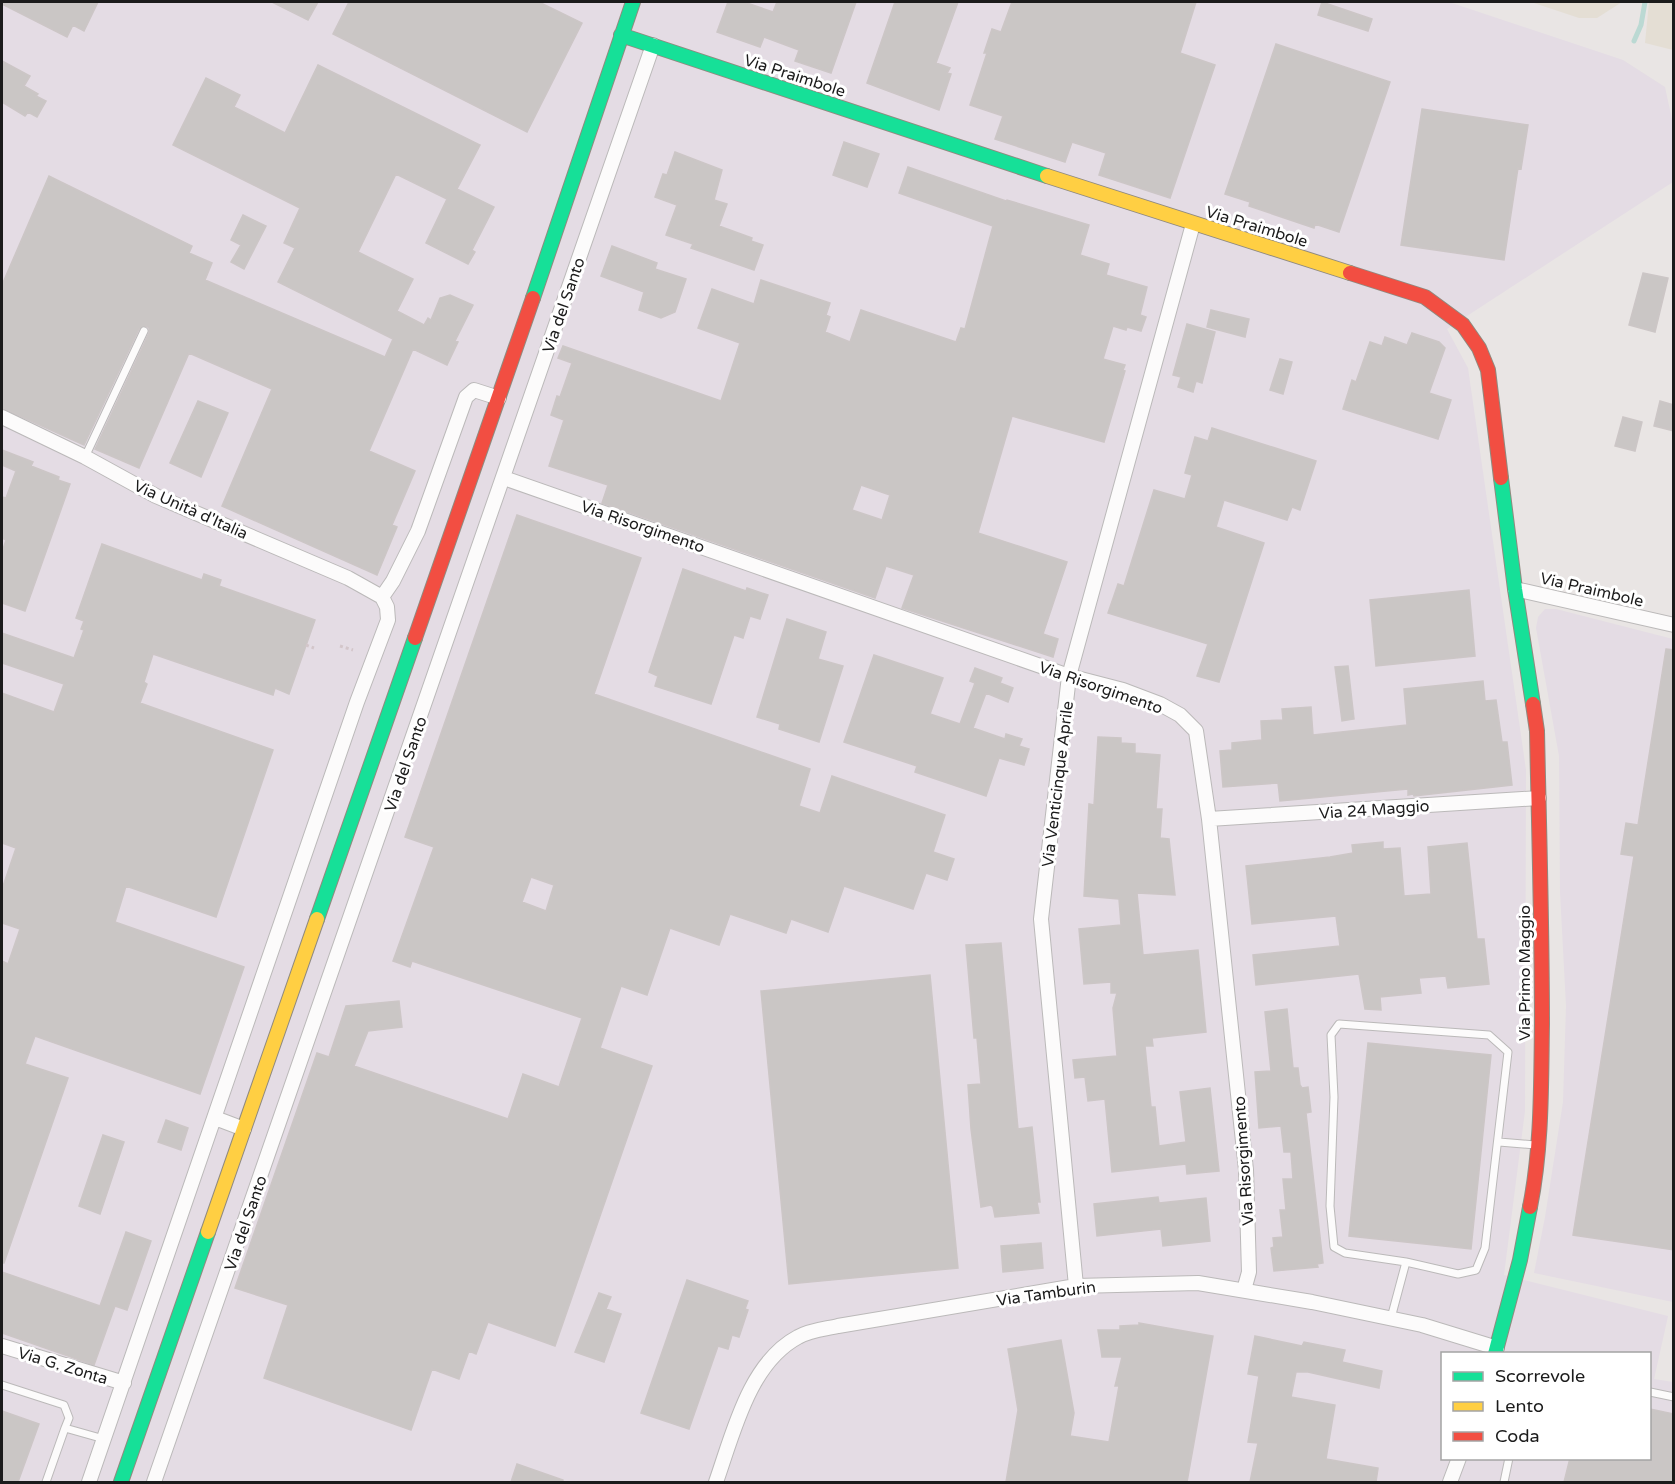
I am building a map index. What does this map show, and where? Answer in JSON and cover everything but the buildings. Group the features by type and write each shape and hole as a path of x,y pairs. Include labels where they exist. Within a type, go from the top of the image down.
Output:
{"street":[{"path":"121,1482 499,398 633,2"},
{"name":"Via Praimbole","path":"621,35 1193,224 1425,297 1464,325 1479,348 1488,370 1515,589 1674,625"},
{"name":"Via del Santo","path":"154,1482 653,45"},
{"name":"Via Venticinque Aprile","path":"1076,1286 1041,919 1069,676 1193,224"},
{"path":"89,1482 357,702 388,620 387,607 382,597 418,531 466,397 474,390 499,398"},
{"name":"Via Unità d'Italia","path":"2,417 85,457 156,496 348,578 382,597"},
{"name":"Via Risorgimento","path":"504,478 1069,676 1123,690 1160,704 1180,715 1196,731 1209,819 1246,1170 1249,1272 1244,1290"},
{"name":"Via Primo Maggio","path":"1496,1351 1520,1260 1534,1188 1538,1146 1541,1026 1537,731 1515,589"},
{"name":"Via 24 Maggio","path":"1209,819 1539,798"},
{"path":"215,1118 244,1129"},
{"name":"Via Tamburin","path":"716,1482 748,1394 757,1377 773,1358 797,1337 812,1331 838,1326 1076,1286 1198,1283 1244,1290 1422,1325 1496,1351"},
{"name":"Via G. Zonta","path":"2,1346 124,1383"},
{"path":"1450,1482 1458,1460"}],"lane":[{"path":"85,457 144,331"},
{"path":"1339,1024 1489,1035 1508,1052 1485,1248 1476,1269 1458,1274 1406,1262 1345,1253 1334,1247 1330,1206 1334,1097 1331,1035 1339,1024"},
{"path":"1499,1142 1538,1146"},
{"path":"1391,1318 1406,1262"},
{"path":"2,1385 64,1405 69,1418 46,1482"},
{"path":"1651,1392 1674,1397"},
{"path":"65,1428 104,1440"},
{"path":"1504,1482 1509,1460"}],"path":[{"path":"306,645 314,648"},
{"path":"340,646 354,650"}],"shaded area":[{"path":"2,2 1449,2 1623,60 1665,87 1673,124 1673,182 1447,329 1468,368 1526,770 1525,1111 1504,1275 1668,1316 1654,1379 1673,1382 1673,1482 2,1482"},
{"path":"1531,2 1622,2 1597,18 1579,18"},
{"path":"1649,2 1673,2 1673,50 1645,43"},
{"path":"1545,609 1556,609 1673,639 1673,1302 1534,1273 1563,1102 1566,1006 1560,892 1559,756 1536,628 1538,617"}],"waterway":[{"path":"1634,41 1641,25 1645,2"}],"traffic: fast":[{"path":"533,298 633,2"},
{"path":"621,35 1047,176"},
{"path":"1501,478 1533,704"},
{"path":"317,919 415,638"},
{"path":"1496,1352 1520,1260 1530,1207"},
{"path":"121,1482 208,1232"}],"traffic: slow":[{"path":"1047,176 1350,273"},
{"path":"208,1232 317,919"}],"traffic: jam":[{"path":"1350,273 1425,297 1463,325 1479,348 1488,370 1501,478"},
{"path":"415,638 533,298"},
{"path":"1530,1207 1539,1139 1542,1024 1537,731 1533,704"}]}
